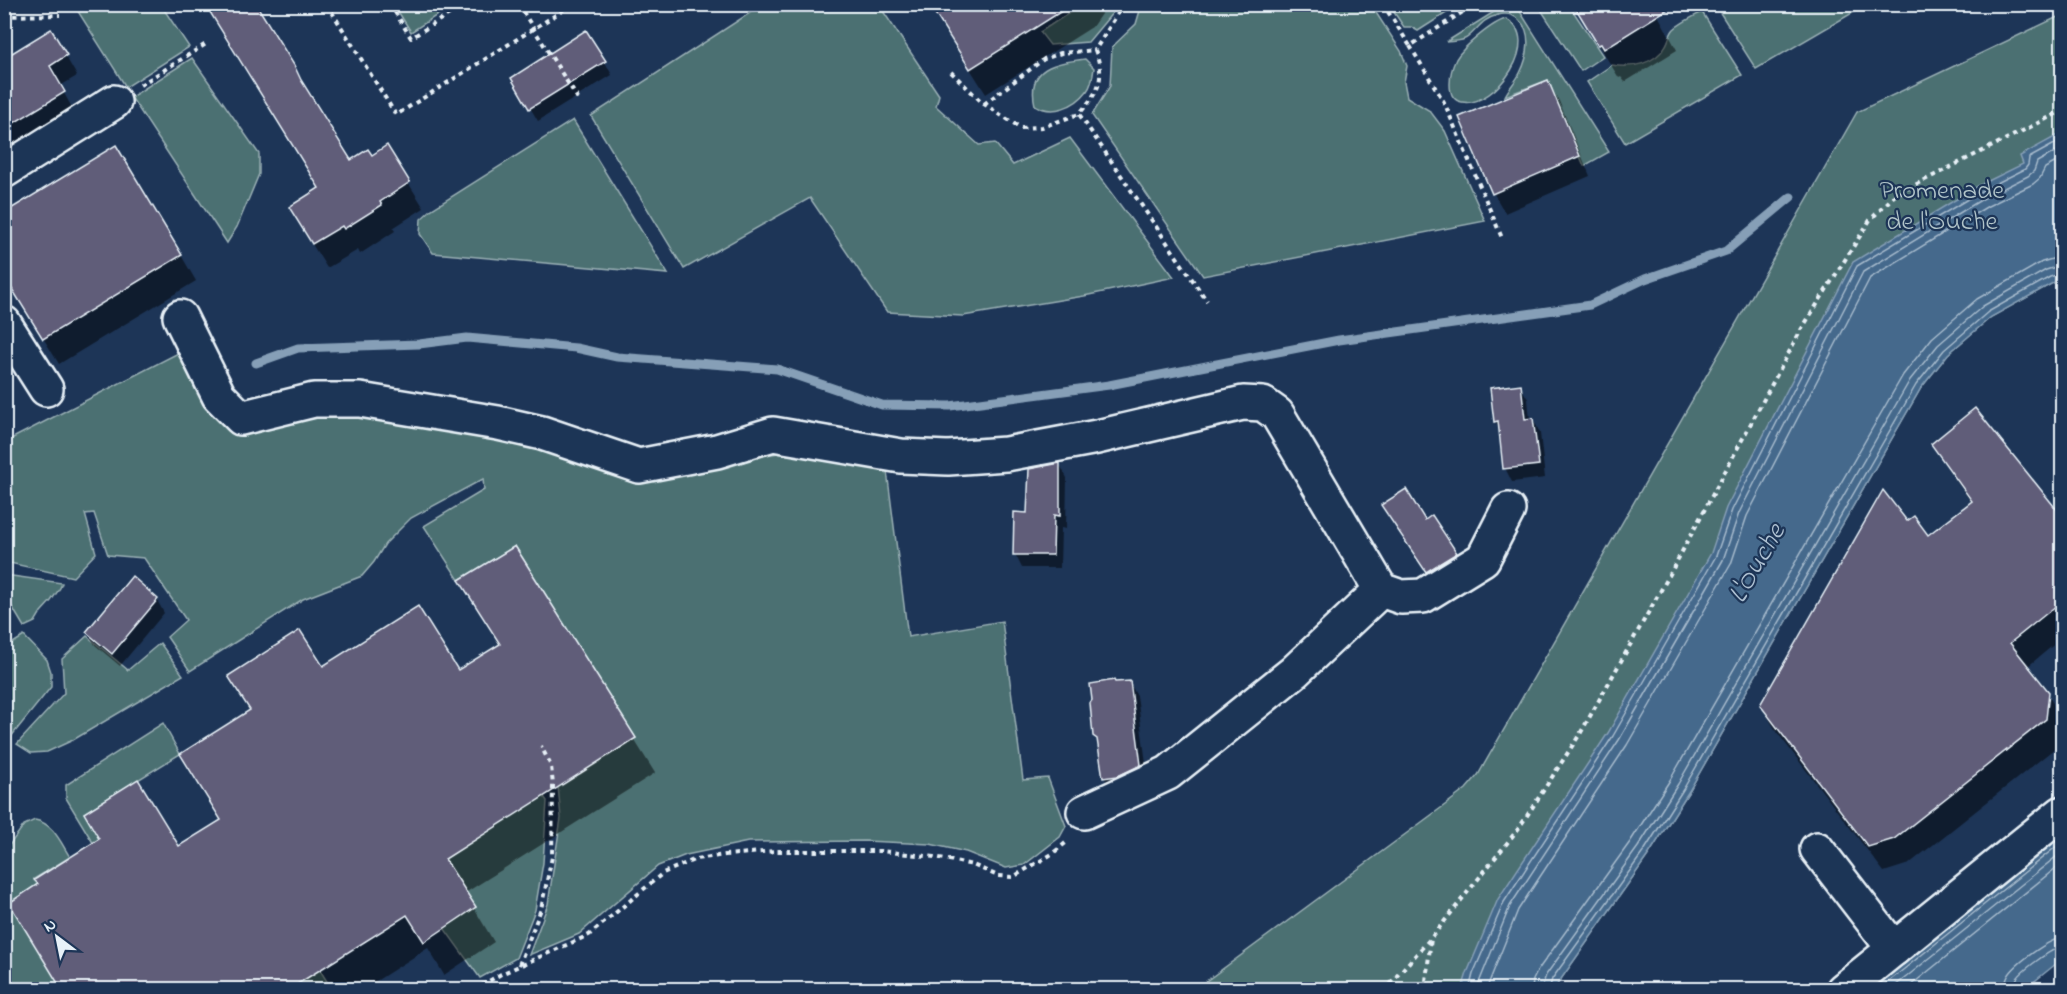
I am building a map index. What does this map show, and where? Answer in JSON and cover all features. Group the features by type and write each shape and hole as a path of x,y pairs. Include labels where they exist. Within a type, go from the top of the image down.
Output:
{"street":[{"path":"4,171 114,102"},
{"path":"180,317 219,396 241,418 314,400 360,400 531,430 639,466 717,451 773,434 901,456 948,458 1006,454 1097,437 1243,403 1263,404 1277,414 1382,590 1401,597 1423,596 1484,559 1508,510"},
{"path":"4,323 46,389"},
{"path":"1084,812 1168,773 1294,672 1382,590"},
{"path":"1843,990 2062,813"},
{"path":"1817,849 1894,949"}],"path":[{"path":"327,4 396,115 573,4"},
{"path":"390,4 411,38 465,4"},
{"path":"518,4 580,102"},
{"path":"1095,50 1124,4"},
{"path":"1383,4 1444,102 1502,238"},
{"path":"1410,46 1475,4"},
{"path":"4,16 60,15"},
{"path":"114,102 206,44"},
{"path":"984,104 1044,59 1061,53 1095,50"},
{"path":"951,72 984,104 1021,129 1042,128 1079,114 1093,98 1101,80 1100,64 1095,50"},
{"path":"1384,990 1431,938 1519,828 1580,735 1802,330 1870,220 1895,195 2062,111"},
{"path":"1079,114 1207,301"},
{"path":"519,966 541,909 552,858 553,785 551,766 541,746"},
{"path":"474,990 501,974 589,935 663,873 696,859 775,851 880,851 935,857 973,865 998,876 1013,877 1052,854 1079,832 1084,812"},
{"path":"1425,990 1431,938"},
{"path":"2051,990 2062,980"}],"green space":[{"path":"1142,4 1371,5 1401,51 1407,66 1404,82 1407,97 1430,111 1445,131 1485,221 1203,276 1092,115 1110,86 1112,47 1136,24"},
{"path":"1720,4 1866,5 1756,69 1719,11"},
{"path":"74,5 161,5 189,47 126,87"},
{"path":"394,5 453,5 411,32"},
{"path":"762,5 879,5 939,95 936,106 979,145 995,143 1013,165 1070,138 1174,277 1084,296 963,316 887,312 810,198 684,269 591,116"},
{"path":"1081,5 1119,5 1088,42 1050,45 1040,32"},
{"path":"1389,5 1459,5 1418,31 1411,27 1404,27"},
{"path":"1505,5 1516,5 1609,152 1584,166 1548,80 1505,96 1520,73 1527,53 1526,31 1517,18 1501,14 1484,21 1466,39 1446,42"},
{"path":"1538,5 1569,5 1603,56 1581,71"},
{"path":"1702,12 1742,75 1625,143 1587,82 1612,65 1627,66 1650,61 1662,51 1674,29"},
{"name":"Promenade de l'Ouche","path":"2062,15 2062,278 1991,317 1948,354 1921,388 1689,791 1649,854 1554,989 1194,990 1445,805 1466,789 1478,775 1857,112"},
{"path":"1506,19 1516,29 1520,41 1518,56 1511,70 1501,84 1489,94 1475,101 1456,100 1450,84 1456,59 1479,36"},
{"path":"192,58 259,154 259,174 237,227 227,243 131,97"},
{"path":"1085,59 1094,68 1090,86 1082,97 1056,110 1035,105 1033,92 1035,82 1045,69"},
{"path":"573,120 668,274 433,253 420,234 421,219 432,209"},
{"path":"184,350 213,408 362,409 681,469 778,453 887,471 908,637 1002,621 1023,780 1048,778 1066,826 1060,837 1024,865 1006,868 966,852 930,844 865,841 748,842 686,855 658,866 579,934 529,955 548,904 561,818 553,732 580,774 636,738 515,546 459,580 424,526 484,490 483,479 411,518 385,544 362,576 303,599 190,671 167,637 186,620 144,558 108,555 94,513 85,514 96,553 73,577 5,562 5,442"},
{"path":"5,575 62,583 35,622 24,627 5,595"},
{"path":"24,636 47,660 51,672 51,687 10,738 5,731 5,648"},
{"path":"87,636 128,670 160,643 183,675 73,740 47,752 31,753 17,744 64,693 62,659"},
{"path":"163,723 180,754 84,813 111,857 104,861 66,798 66,785"},
{"path":"542,794 547,801 543,863 535,910 516,958 480,978 444,928 476,907 445,859"},
{"path":"35,820 52,829 70,857 34,879 38,884 9,903 62,989 5,990 5,851 24,825"},
{"path":"320,970 328,983 320,989 288,990"}],"water":[{"name":"L'Ouche","path":"2062,133 2062,278 1991,317 1948,354 1921,388 1689,791 1649,854 1554,989 1462,989 1498,899 1608,733 1711,553 1726,508 1853,262 1978,186 2023,164 2020,156"},
{"path":"2062,835 2062,959 2025,989 1868,990"}],"building":[{"path":"205,4 256,4 351,160 368,149 372,155 387,145 410,182 380,202 382,205 344,229 342,226 312,244 289,207 319,188"},
{"path":"929,4 1073,4 970,69"},
{"path":"1573,4 1676,4 1604,49 1601,44 1598,45"},
{"path":"51,29 67,55 50,66 65,92 4,129 4,58"},
{"path":"586,30 606,61 529,109 511,78"},
{"path":"1548,80 1580,156 1492,194 1459,117"},
{"path":"116,145 182,255 43,339 4,276 4,213"},
{"path":"1521,384 1525,419 1533,418 1539,465 1503,469 1498,421 1494,422 1490,388"},
{"path":"1975,408 2062,516 2062,601 2010,643 2049,692 2046,719 1894,839 1868,847 1760,705 1883,490 1907,521 1914,516 1928,535 1972,501 1931,444"},
{"path":"1060,463 1060,516 1054,515 1053,555 1013,555 1014,512 1027,513 1029,469"},
{"path":"1406,489 1425,520 1432,515 1457,553 1426,572 1381,505"},
{"path":"515,546 636,738 445,859 476,907 424,942 407,915 288,990 62,990 9,903 38,884 34,880 99,839 84,813 138,779 179,846 221,820 180,754 250,710 228,676 300,630 323,666 418,606 458,670 500,644 459,580"},
{"path":"132,576 158,599 112,654 86,632"},
{"path":"1114,680 1115,682 1130,681 1141,765 1118,776 1103,778 1097,739 1093,736 1090,684"}],"waterway":[{"path":"256,363 298,348 419,344 467,338 576,348 617,357 777,369 882,405 950,406 1109,385 1339,340 1590,305 1645,279 1726,251 1791,197"}]}
